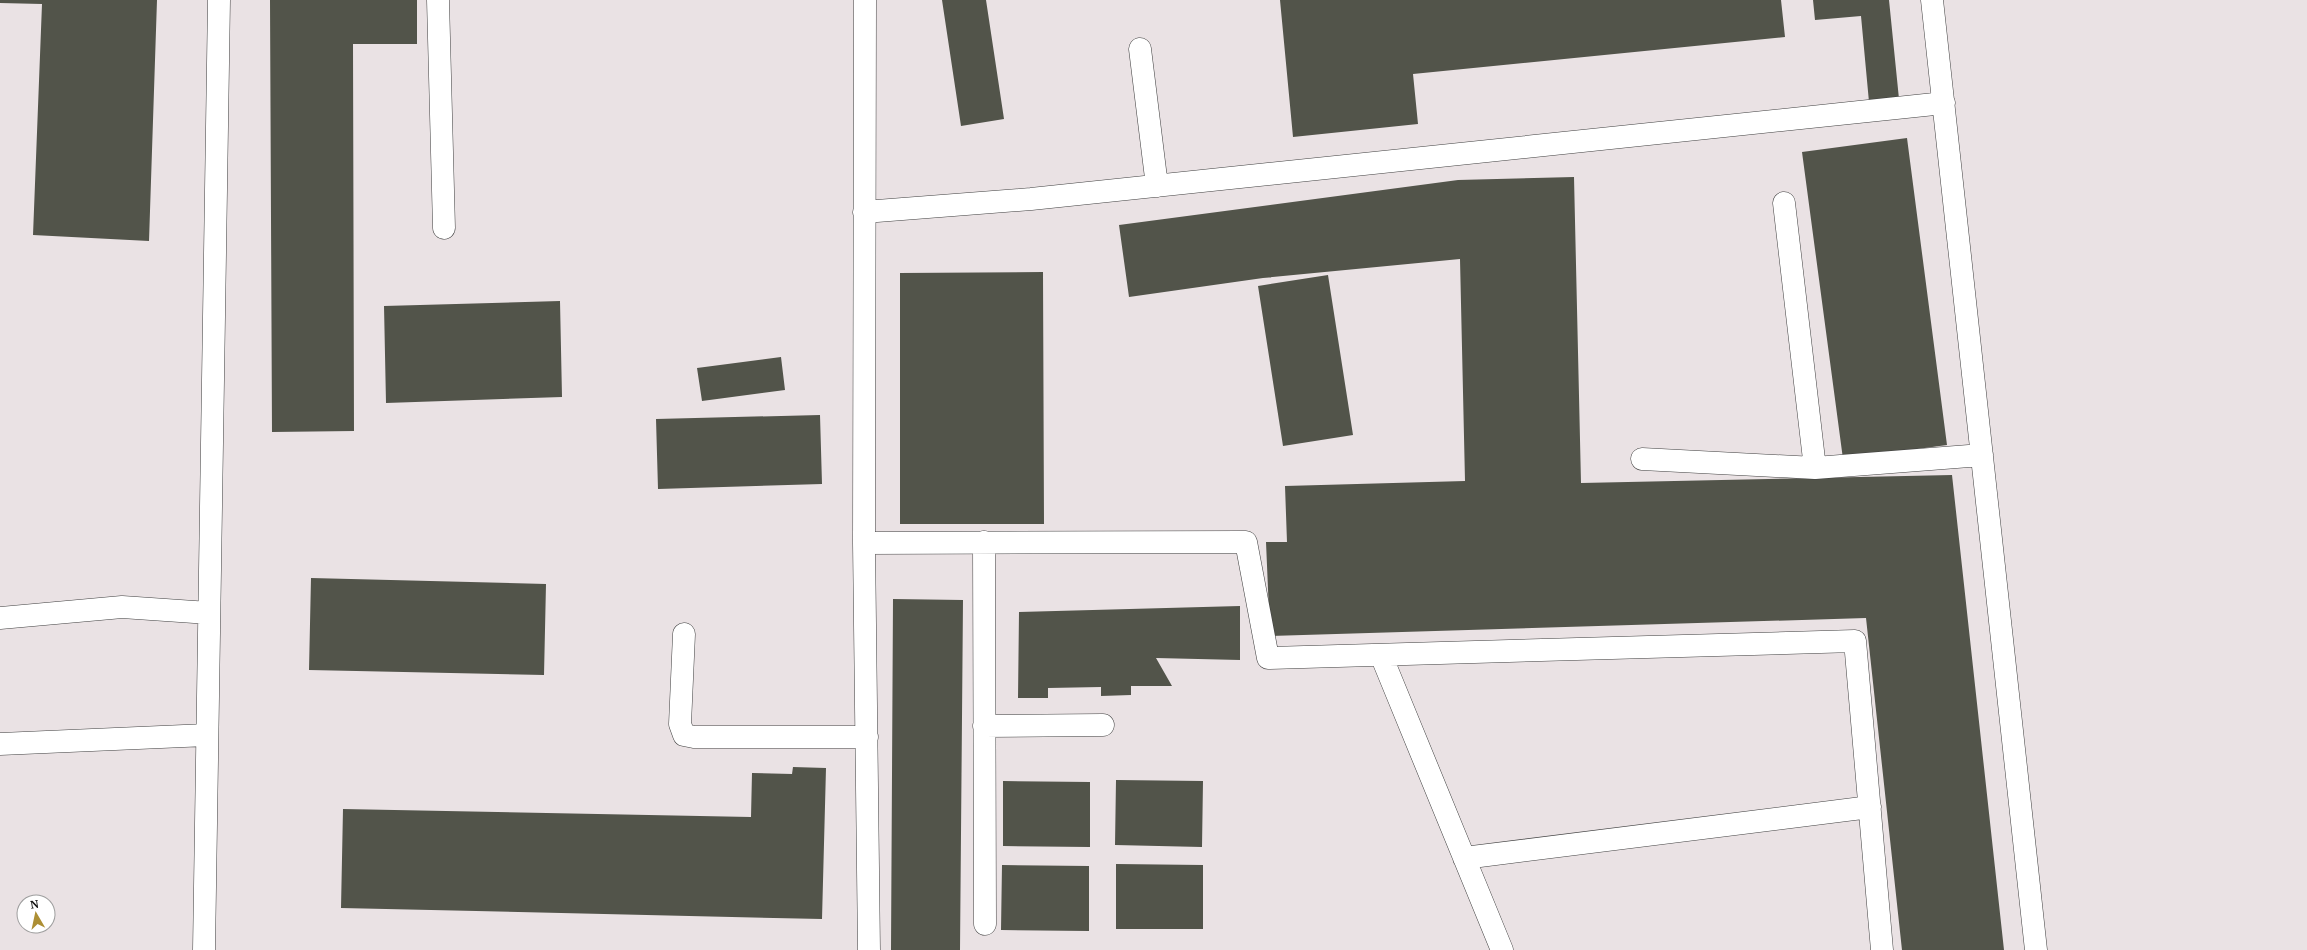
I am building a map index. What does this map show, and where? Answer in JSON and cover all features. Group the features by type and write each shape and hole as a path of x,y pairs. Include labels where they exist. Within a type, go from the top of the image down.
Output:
{"street":[{"path":"204,950 219,0"},
{"path":"438,0 444,228"},
{"path":"865,0 864,543 869,950"},
{"path":"1932,0 2036,950"},
{"path":"1140,49 1157,186"},
{"path":"864,212 1031,199 1944,103"},
{"path":"1784,203 1815,468"},
{"path":"1642,459 1815,468 1982,455"},
{"path":"984,542 985,924"},
{"path":"864,543 1246,542 1268,658 1855,641 1882,950"},
{"path":"0,618 122,608 209,614"},
{"path":"684,634 680,724 684,735 694,737 867,737"},
{"path":"1381,655 1502,950"},
{"path":"984,726 1103,725"},
{"path":"0,744 208,735"},
{"path":"1464,858 1870,807"}],"shaded area":[{"path":"0,0 2307,0 2307,950 0,950"}],"building":[{"path":"0,0 157,0 149,241 33,235 42,4 0,3"},
{"path":"270,0 417,0 417,44 353,44 354,431 272,432"},
{"path":"942,0 986,0 1004,119 961,126"},
{"path":"1280,0 1781,0 1785,37 1413,74 1418,124 1293,137"},
{"path":"1813,0 1889,0 1899,99 1869,102 1861,16 1815,20"},
{"path":"1907,138 1947,445 1843,459 1802,152"},
{"path":"1574,177 1581,483 1952,475 2004,950 1902,950 1866,618 1270,636 1266,542 1287,542 1285,486 1465,481 1460,259 1263,278 1129,297 1119,225 1458,180"},
{"path":"1043,272 1044,524 900,524 900,273"},
{"path":"1328,275 1353,435 1283,446 1258,286"},
{"path":"560,301 562,397 386,403 384,306"},
{"path":"781,357 785,390 702,401 697,368"},
{"path":"820,415 822,484 658,489 656,419"},
{"path":"311,578 546,584 544,675 309,670"},
{"path":"893,599 963,600 960,950 891,950"},
{"path":"1240,606 1240,660 1156,658 1172,686 1131,686 1131,695 1101,696 1101,687 1048,688 1048,698 1018,698 1019,612"},
{"path":"793,767 826,768 822,919 341,908 343,809 751,817 752,773 792,774"},
{"path":"1116,780 1203,781 1202,847 1115,845"},
{"path":"1003,781 1090,782 1090,847 1003,846"},
{"path":"1116,864 1203,865 1203,929 1116,929"},
{"path":"1002,865 1089,866 1089,931 1001,930"}]}
